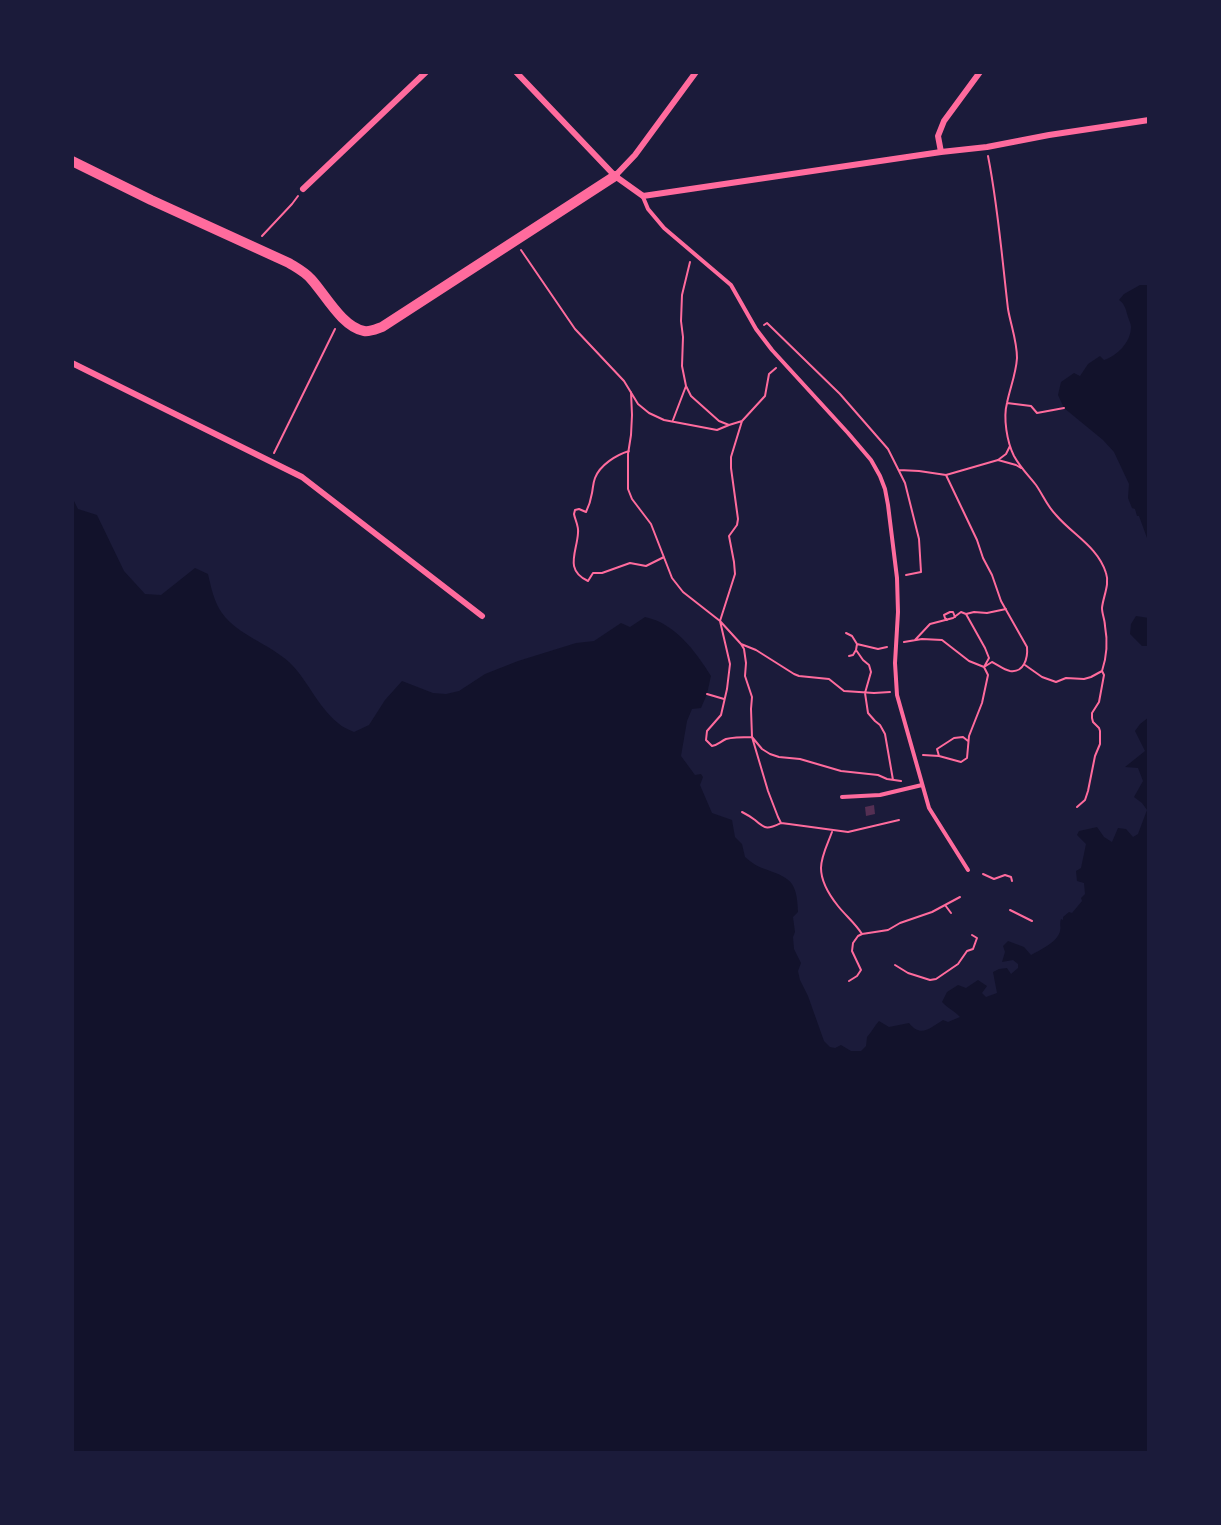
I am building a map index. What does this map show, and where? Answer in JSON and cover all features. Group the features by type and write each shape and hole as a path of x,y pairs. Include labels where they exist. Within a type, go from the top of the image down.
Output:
{"street":[{"path":"303,189 426,72"},
{"path":"516,72 615,176 643,196 987,147 1149,120"},
{"path":"72,161 302,270 353,327 369,331 382,327 615,176 635,155 696,72"},
{"path":"941,152 938,136 944,121 980,72"},
{"path":"72,363 302,477 482,616"}],"lane":[{"path":"643,196 648,209 672,236 726,279 756,329 772,350 848,433 871,460 880,476 886,497 897,578 895,679 897,692 929,808 968,870"},
{"path":"842,797 880,795 922,784"}],"path":[{"path":"987,147 1016,348 1015,374 1007,403 1005,422 1013,455 1055,515 1093,549 1108,579 1102,610 1107,656 1102,671 1104,675 1099,702 1092,713 1093,722 1100,731 1100,744 1095,756 1089,791 1077,807"},
{"path":"252,246 292,204 303,189"},
{"path":"514,241 575,328 624,381 638,404 649,413 664,420 717,430 742,421"},
{"path":"693,253 682,295 682,366 686,386 691,396 704,408 719,421 729,425"},
{"path":"270,461 341,316"},
{"path":"752,737 729,738 716,746 712,746 706,740 707,731 721,714 730,664 720,621 735,574 729,536 737,525 738,519 731,457 742,421 765,396 769,374 783,363"},
{"path":"673,421 686,386"},
{"path":"631,392 628,489 632,499 651,524 672,578 683,592 720,621 744,649 746,676 752,697 752,737 773,806 782,823"},
{"path":"1007,403 1031,406 1037,413 1064,408"},
{"path":"899,470 946,475 999,460 1006,454 1010,443"},
{"path":"629,451 611,460 596,475 586,512 575,510 579,530 573,555 575,569 588,581 593,573 602,573 630,563 646,566 664,557"},
{"path":"999,460 1016,465 1024,471"},
{"path":"946,475 978,540 1001,601 1027,647 1028,655 1024,665 1018,670 1012,672 1005,670 992,662 984,668"},
{"path":"915,640 930,624 955,617 961,612 966,614 987,613 1007,609"},
{"path":"947,620 944,615 947,613 953,612 955,617"},
{"path":"966,614 989,658 984,668"},
{"path":"846,633 852,636 857,644 853,655 849,656"},
{"path":"857,644 878,649 915,640 942,640 969,661 984,668 988,675 982,703 971,730 965,761 957,762 939,756 913,754"},
{"path":"741,644 756,650 799,676 829,679 844,692 897,692"},
{"path":"856,650 870,665 871,672 865,693 868,712 885,734 893,780"},
{"path":"1024,665 1042,677 1056,682 1066,678 1084,679 1102,671"},
{"path":"707,694 724,699"},
{"path":"752,737 762,749 779,757 800,759 841,771 878,775 904,782"},
{"path":"939,756 937,749 954,738 963,737 969,741"},
{"path":"742,812 767,828 782,823 848,832 899,819"},
{"path":"832,831 821,868 825,887 837,905 856,923 862,934"},
{"path":"983,874 994,879 1008,875 1012,880"},
{"path":"849,981 861,970 852,951 855,939 862,934 888,930 900,923 932,912 960,897"},
{"path":"945,905 951,913"},
{"path":"1010,910 1032,921"},
{"path":"895,965 908,973 930,980 936,979 958,964 967,951 973,948 977,938 972,935"}],"shaded area":[{"path":"1140,285 1149,285 1149,556 1147,538 1139,516 1132,508 1128,498 1129,484 1114,452 1064,408 1058,395 1061,382 1074,373 1080,376 1088,364 1100,356 1104,360 1109,358 1126,343 1131,326 1125,307 1119,300 1124,294"},
{"path":"72,497 78,509 97,515 124,571 145,594 161,595 195,568 208,574 217,604 229,621 289,662 331,716 341,726 354,732 369,725 385,700 402,681 433,693 446,694 459,691 485,674 518,661 576,643 594,641 621,623 630,627 645,617 666,625 684,640 711,676 701,708 692,709 687,721 681,756 695,775 701,774 703,777 700,785 712,813 732,820 735,837 742,844 745,857 758,866 785,878 794,887 798,912 793,917 795,932 793,937 794,949 801,963 798,971 800,980 824,1041 830,1047 835,1048 841,1045 851,1051 861,1051 866,1046 867,1037 879,1021 889,1027 909,1023 913,1028 922,1031 943,1020 948,1022 960,1017 942,1002 947,992 958,985 966,988 978,980 987,986 982,993 986,997 997,993 993,972 1007,968 1011,974 1018,968 1018,964 1013,960 1002,962 1005,952 1003,946 1008,941 1024,947 1031,955 1057,937 1060,932 1061,919 1063,920 1069,912 1072,913 1085,894 1084,883 1077,881 1076,871 1081,868 1086,844 1077,835 1079,831 1097,827 1104,837 1112,842 1118,828 1126,829 1133,837 1138,834 1147,810 1134,797 1143,781 1138,768 1125,767 1145,751 1135,731 1149,717 1149,1453 72,1453"},
{"path":"1136,616 1149,618 1149,646 1142,646 1130,634 1131,624"}],"building":[{"path":"874,805 875,814 866,816 865,807"}]}
